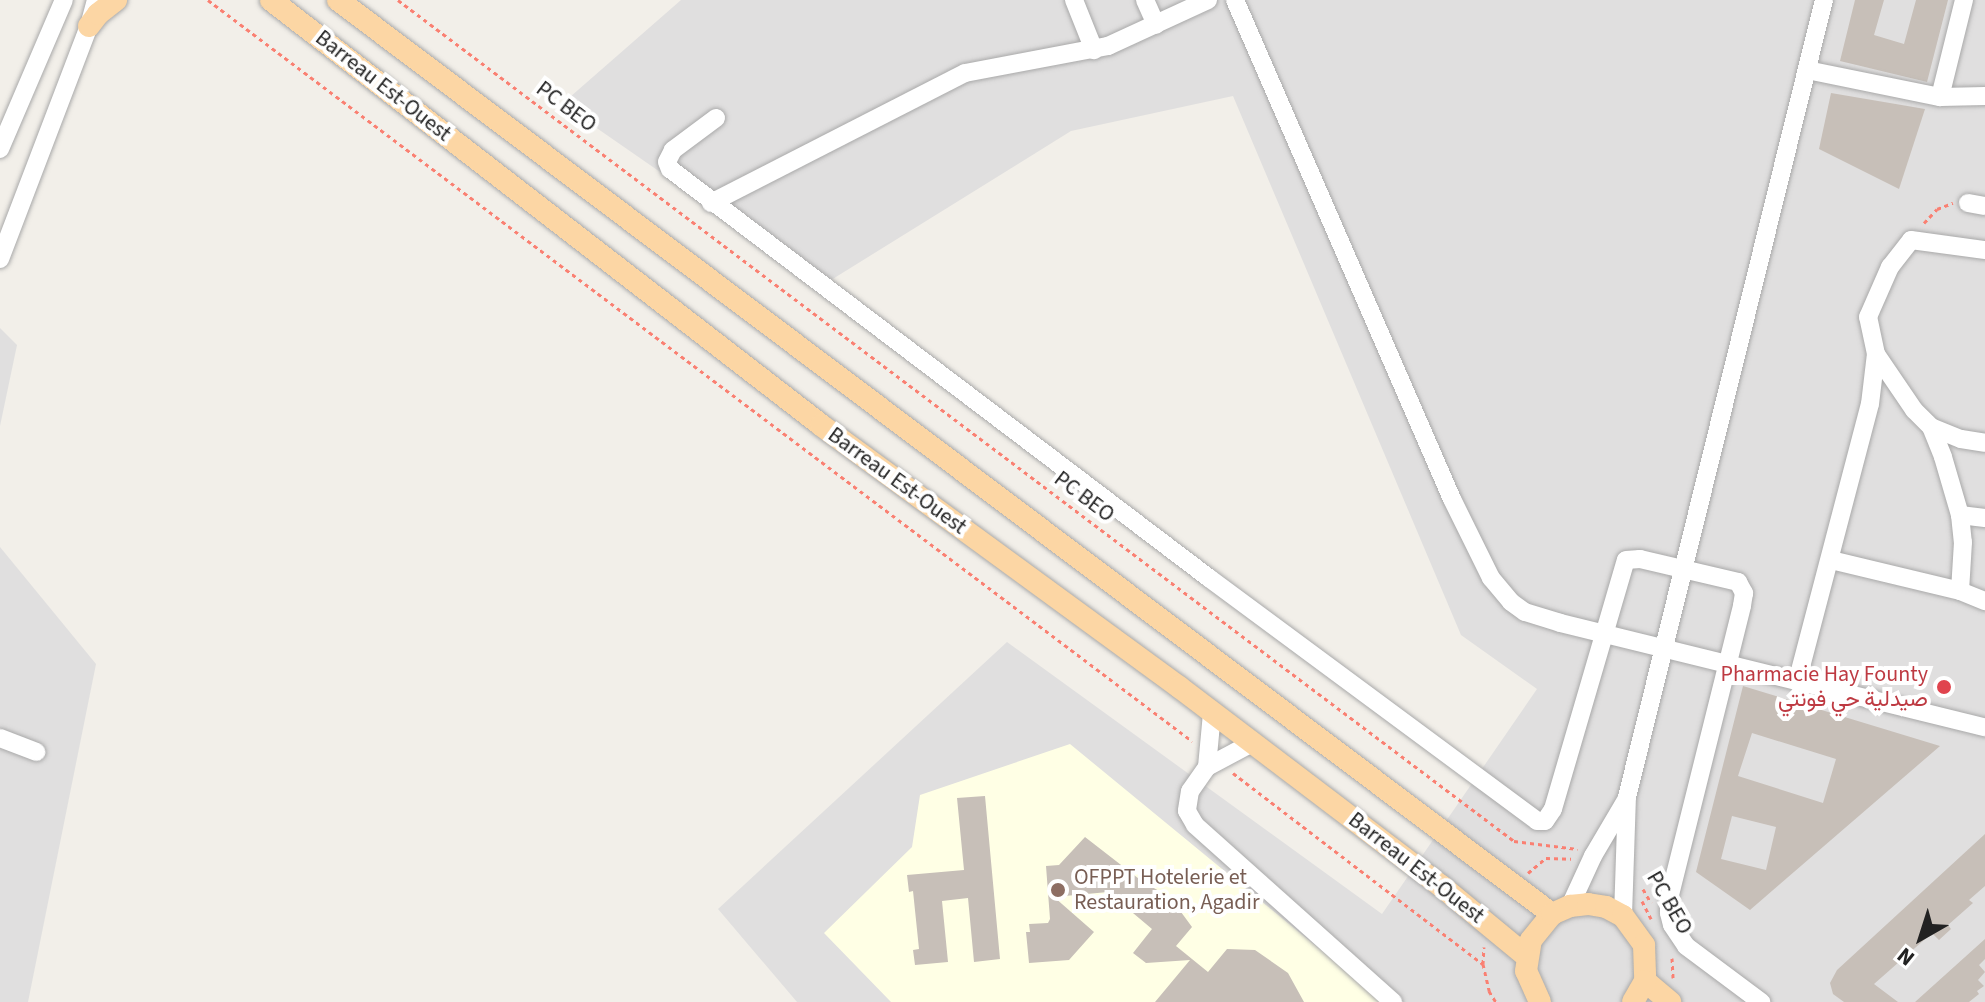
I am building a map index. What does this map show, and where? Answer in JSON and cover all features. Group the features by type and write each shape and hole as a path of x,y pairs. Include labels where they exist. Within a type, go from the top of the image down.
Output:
{"main road":[{"path":"89,26 98,14 116,0"},
{"name":"Barreau Est-Ouest","path":"271,0 821,425 1252,743 1440,885 1526,956"},
{"name":"Barreau Est-Ouest","path":"338,0 1514,885 1561,910"},
{"path":"1540,1002 1530,986 1526,956 1539,925 1561,910 1606,907 1623,916 1644,945 1645,981 1633,1002"},
{"path":"1645,981 1670,1002"}],"street":[{"path":"0,149 64,0"},
{"path":"0,259 89,26 96,0"},
{"path":"1074,0 1094,50"},
{"path":"1145,0 1156,25"},
{"path":"711,203 965,73 1094,50 1208,0"},
{"path":"1235,0 1452,499 1491,578 1511,602 1525,612 1604,634 1729,662 1797,682 1985,727"},
{"path":"1623,916 1627,797 1685,568 1725,389 1824,0"},
{"path":"1940,97 1964,0"},
{"path":"1807,70 1940,97 1985,96"},
{"path":"716,118 673,150 667,162 670,169 711,203 1537,821 1545,821 1553,809 1626,560 1634,558 1733,579 1741,586 1742,606 1669,899 1669,913 1672,925 1686,946 1761,1002"},
{"path":"1797,682 1870,404 1876,354 1868,317 1890,267 1911,240 1985,250"},
{"path":"1876,354 1914,410 1931,427 1961,439 1985,443"},
{"path":"1931,427 1960,515 1963,542 1960,591"},
{"path":"1960,515 1985,518"},
{"path":"1831,560 1960,591 1985,601"},
{"path":"1212,713 1211,761 1187,801 1187,811 1195,825 1393,1002"},
{"path":"0,738 36,752"},
{"path":"1211,761 1252,743"},
{"path":"1561,910 1627,797"}],"path":[{"path":"208,0 1483,964 1489,991 1496,1002"},
{"name":"PC BEO","path":"398,0 1514,841 1573,847 1592,858"},
{"path":"1911,240 1937,209 1957,202 1979,202"},
{"path":"1514,885 1546,858 1592,858"},
{"name":"PC BEO","path":"1623,869 1633,872 1654,909"}],"shaded area":[{"path":"681,0 1985,0 1985,1002 797,1002 718,909 1007,642 1382,914 1537,689 1461,635 1233,96 1071,131 823,285 562,104"},
{"path":"0,328 17,345 0,426"},
{"path":"0,547 96,664 28,1002 0,1002"},
{"name":"OFPPT Hotelerie et Restauration, Agadir","path":"1070,744 1384,1002 891,1002 824,933 912,847 920,795"}],"building":[{"path":"1855,0 1884,0 1874,35 1904,44 1916,0 1948,0 1927,82 1840,61"},
{"path":"1831,93 1925,109 1899,189 1819,149"},
{"path":"1743,686 1940,746 1750,910 1696,872","holes":["1752,733 1836,759 1823,803 1738,776","1732,816 1776,827 1766,870 1721,859"]},
{"path":"985,796 1000,959 974,962 968,898 942,901 948,962 915,965 913,950 919,949 913,891 909,892 907,875 964,870 957,798"},
{"path":"1985,834 1985,886 1969,900 1973,903 1948,925 1951,929 1939,940 1932,933 1874,984 1898,1002 1844,1002 1833,994 1830,983 1837,970"},
{"path":"1085,837 1143,882 1170,897 1192,927 1176,946 1208,972 1227,949 1255,950 1288,973 1304,1002 1155,1002 1190,960 1146,963 1133,953 1152,929 1108,892 1054,897 1094,932 1069,960 1029,963 1026,932 1030,932 1029,924 1048,923 1050,919 1046,866 1059,865"},
{"path":"1985,939 1985,959 1979,965 1985,972 1978,980 1984,986 1977,991 1979,994 1969,1002 1915,1002"}],"place":[{"name":"Pharmacie Hay Founty صيدلية حي فونتي","path":"1944,687"},
{"name":"OFPPT Hotelerie et Restauration, Agadir","path":"1058,890"}]}
